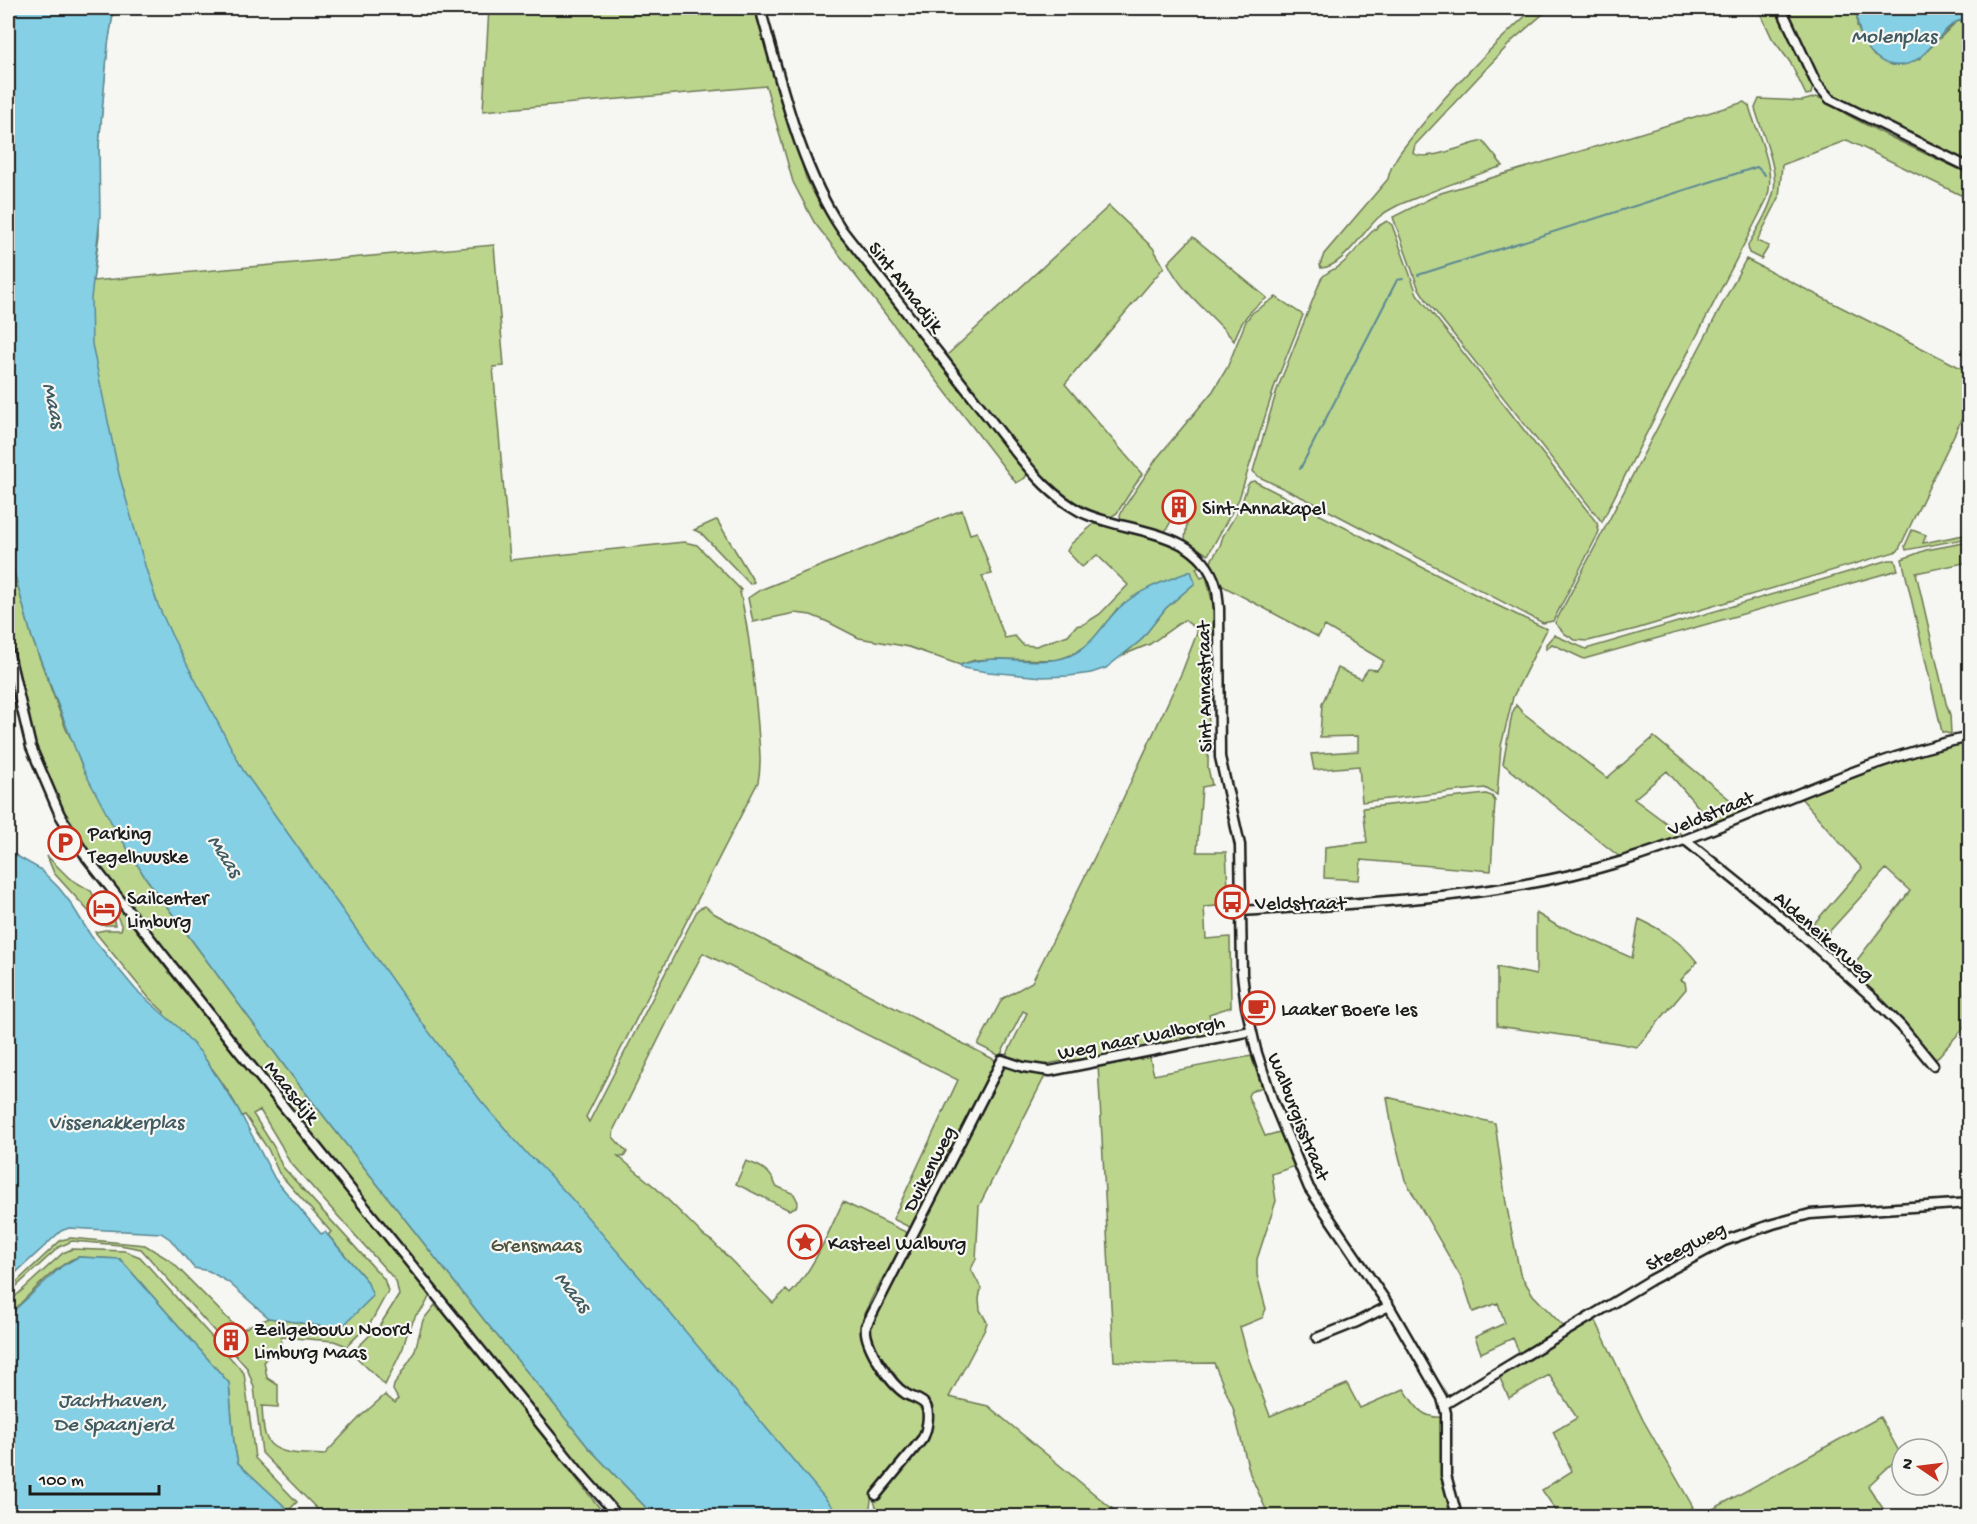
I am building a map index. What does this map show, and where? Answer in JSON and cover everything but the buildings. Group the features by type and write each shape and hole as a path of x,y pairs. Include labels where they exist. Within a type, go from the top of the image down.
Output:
{"street":[{"name":"Sint Annadijk","path":"760,8 807,162 825,204 842,230 1034,475 1053,494 1072,507 1114,524"},
{"path":"1782,8 1806,66 1820,89 1835,103 1970,168"},
{"name":"Sint Annastraat","path":"1114,524 1180,543 1192,550 1204,563 1216,587 1219,626 1220,757 1240,844 1241,911"},
{"name":"Maasdijk","path":"8,650 32,747 60,815 87,858 310,1139 618,1516"},
{"name":"Veldstraat","path":"1241,911 1434,898 1559,879 1685,840 1878,762 1939,743 1970,737"},
{"name":"Aldeneikerweg","path":"1685,840 1792,926 1875,1000 1901,1026 1933,1065"},
{"name":"Walburgisstraat","path":"1241,911 1242,974 1251,1031 1272,1099 1309,1188 1389,1306 1445,1404"},
{"name":"Weg naar Walborgh","path":"1002,1060 1023,1067 1050,1071 1251,1031"},
{"name":"Duikenweg","path":"876,1495 923,1438 927,1429 927,1412 923,1402 902,1391 880,1363 866,1337 866,1326 1002,1060"},
{"name":"Steegweg","path":"1445,1404 1642,1285 1724,1241 1773,1224 1810,1215 1970,1203"},
{"path":"1317,1338 1389,1306"},
{"path":"1445,1404 1446,1475 1457,1516"}],"green space":[{"path":"66,8 114,8 108,43 99,144 99,235 93,281 494,245 504,366 493,367 510,560 684,542 697,545 741,590 758,726 760,761 758,782 586,1117 589,1122 698,909 705,906 750,933 995,1060 995,1066 913,1229 893,1219 958,1080 703,953 614,1129 613,1137 627,1152 624,1157 618,1156 712,1241 773,1303 786,1290 790,1294 799,1284 820,1250 843,1202 910,1234 869,1304 864,1315 862,1332 869,1352 881,1370 917,1401 926,1413 921,1440 871,1500 870,1508 874,1516 743,1516 76,650"},
{"path":"489,8 756,8 806,178 821,207 1027,474 1025,478 1016,483 814,222 793,182 766,86 483,111"},
{"path":"1534,8 1550,8 1513,40 1415,145 1413,153 1426,156 1483,141 1503,166 1437,189 1392,208 1379,217 1337,262 1321,268 1324,254 1388,179 1395,160 1416,132 1473,67"},
{"path":"1758,8 1779,8 1813,86 1811,94 1806,95 1790,62 1772,38"},
{"path":"1787,8 1857,8 1857,26 1863,40 1874,56 1891,65 1900,65 1919,59 1956,22 1969,19 1969,164 1841,102 1822,83 1814,71"},
{"path":"1816,97 1878,131 1969,174 1969,199 1847,140 1782,165 1779,198 1757,241 1769,246 1761,259 1749,253 1748,245 1770,204 1775,181 1755,108 1759,99 1802,101"},
{"path":"1744,102 1749,106 1768,164 1770,175 1767,199 1602,522 1427,301 1418,287 1393,217 1441,193"},
{"path":"1109,206 1153,248 1164,267 1065,384 1142,474 1117,513 1109,518 1068,500 1039,475 946,356"},
{"path":"1387,221 1392,225 1417,294 1597,523 1599,531 1597,536 1553,621 1543,623 1314,503 1257,476 1253,471 1277,390 1321,279 1349,258 1374,230"},
{"path":"1193,237 1267,298 1246,316 1234,341 1190,295 1168,263"},
{"path":"1746,259 1969,372 1969,404 1898,551 1636,629 1588,641 1575,640 1565,634 1555,623"},
{"path":"1276,297 1303,315 1275,385 1239,499 1208,555 1185,539 1187,523 1182,515 1183,498 1175,499 1175,514 1165,532 1122,522 1120,516 1123,509 1157,458 1213,391 1227,368 1246,321 1252,313"},
{"path":"1254,481 1547,629 1513,697 1501,746 1497,795 1485,788 1362,802 1359,766 1314,770 1311,754 1358,751 1358,736 1320,737 1322,704 1338,668 1361,679 1368,669 1377,670 1384,661 1325,626 1318,637 1219,584 1211,563 1212,559 1241,506 1247,486"},
{"path":"962,510 970,534 977,532 992,574 982,576 1005,638 1015,636 1023,645 1036,646 1068,635 1076,626 1100,614 1128,585 1097,555 1082,567 1067,551 1071,544 1096,522 1178,548 1200,566 1196,568 1201,578 1206,576 1215,613 1215,670 1210,674 1209,679 1208,768 1212,785 1202,787 1197,852 1226,852 1229,905 1204,907 1206,939 1230,937 1231,1007 1209,1014 1214,1036 1091,1060 1068,1060 1024,1066 1007,1058 1027,1013 1023,1011 1000,1056 978,1045 1002,999 1032,982 1113,820 1182,672 1197,633 1194,627 1184,620 1150,644 1123,655 1140,641 1166,608 1195,583 1117,609 1089,645 1057,660 975,660 960,665 909,647 859,638 811,615 795,613 753,622 748,598 760,590"},
{"path":"717,520 754,582 750,584 701,533 694,530"},
{"path":"1912,530 1926,535 1923,543 1969,534 1969,538 1906,550 1905,546"},
{"path":"1969,542 1969,562 1916,573 1950,715 1951,734 1942,732 1902,559 1926,550"},
{"path":"8,550 32,638 66,729 143,874 286,1068 485,1321 588,1447 654,1516 621,1516 290,1109 90,857 59,806 43,768 24,703 13,695 8,697"},
{"path":"1895,560 1898,570 1584,659 1552,644 1546,649 1546,644 1554,635 1586,649"},
{"path":"1516,705 1607,778 1654,737 1745,812 1714,825 1667,771 1634,799 1685,837 1621,858 1503,764 1512,714"},
{"path":"1969,742 1969,1022 1933,1060 1848,972 1910,891 1886,869 1818,944 1805,934 1862,868 1801,798 1926,752"},
{"path":"1486,794 1492,796 1495,801 1491,871 1361,860 1359,880 1324,878 1325,847 1367,842 1363,808"},
{"path":"47,856 69,878 91,891 96,900 89,906 103,923 113,916 115,925 101,925 54,873"},
{"path":"120,910 430,1295 424,1307 416,1315 385,1385 352,1353 380,1325 399,1295 396,1281 289,1161 260,1110 253,1114 274,1147 282,1166 384,1279 388,1291 371,1322 347,1346 334,1341 281,1337 281,1351 270,1355 264,1361 267,1378 278,1385 278,1407 262,1406 264,1432 271,1445 292,1453 324,1455 361,1416 385,1395 395,1403 398,1399 393,1390 394,1385 414,1354 423,1320 435,1305 439,1310 441,1308 606,1516 324,1516 262,1453 254,1387 247,1368 141,1249 72,1241 59,1247 8,1294 8,1290 61,1240 71,1238 145,1245 171,1261 240,1331 270,1318 340,1329 367,1281 328,1235 331,1232 279,1173 268,1149 245,1115 242,1116 226,1088 207,1062 163,1015 164,1012 149,998 95,932 121,930 122,927 116,914"},
{"path":"1536,913 1559,927 1632,958 1639,919 1671,937 1697,962 1681,980 1685,982 1686,989 1637,1047 1497,1026 1497,967 1536,975"},
{"path":"1149,1055 1154,1075 1251,1056 1262,1087 1250,1092 1248,1096 1265,1136 1280,1132 1295,1166 1272,1174 1276,1201 1257,1259 1257,1275 1266,1309 1262,1318 1240,1327 1248,1357 1270,1416 1347,1384 1360,1408 1404,1389 1419,1410 1429,1416 1443,1417 1443,1474 1454,1516 1269,1516 1250,1474 1233,1408 1214,1363 1149,1364 1114,1361 1098,1064"},
{"path":"1007,1064 1046,1074 979,1206 976,1259 971,1269 981,1288 980,1310 987,1322 949,1397 988,1406 1121,1516 879,1516 874,1501 923,1442 929,1409 901,1386 878,1352 869,1327 1003,1066"},
{"path":"1387,1097 1495,1123 1506,1203 1520,1274 1533,1295 1564,1327 1520,1354 1513,1338 1481,1353 1475,1337 1505,1323 1498,1303 1473,1312 1463,1281 1405,1180"},
{"path":"746,1161 765,1170 776,1186 794,1194 798,1202 796,1207 789,1210 736,1184"},
{"path":"72,1249 125,1251 140,1257 244,1373 255,1458 297,1502 288,1511 238,1463 234,1444 229,1383 120,1259 78,1257 70,1261 51,1274 8,1316 8,1303 63,1253"},
{"path":"1594,1317 1643,1420 1693,1507 1681,1516 1581,1516 1579,1514 1560,1516 1542,1490 1572,1471 1553,1432 1577,1418 1549,1375 1509,1398 1498,1374"},
{"path":"1880,1417 1891,1437 1890,1465 1868,1486 1888,1516 1706,1516 1704,1514"}],"water":[{"name":"Grensmaas","path":"8,8 114,8 108,45 99,146 100,217 91,299 92,344 119,474 158,605 243,770 426,1028 481,1101 529,1156 571,1198 649,1288 840,1516 654,1516 588,1447 485,1321 286,1068 143,874 111,822 83,769 32,638 8,550"},
{"name":"Molenplas","path":"1857,8 1969,8 1969,19 1958,21 1948,28 1921,57 1913,62 1893,65 1886,63 1870,51 1859,31"},
{"path":"1191,571 1195,583 1166,608 1140,641 1106,668 1091,673 1043,677 988,672 963,668 960,665 990,659 1044,661 1069,656 1091,641 1118,609 1134,596"},
{"name":"Vissenakkerplas","path":"8,851 40,869 59,888 91,936 136,990 179,1028 202,1054 237,1107 275,1179 321,1234 325,1232 367,1281 373,1296 340,1329 269,1318 228,1282 209,1271 194,1268 170,1239 161,1233 69,1228 61,1231 8,1280"},
{"name":"Jachthaven, De Spaanjerd","path":"78,1257 120,1259 229,1383 234,1444 238,1463 295,1516 8,1516 8,1316 62,1266"}],"waterway":[{"path":"1418,275 1757,167 1765,175"},
{"path":"1300,469 1397,280 1403,279"}],"place":[{"name":"Sint-Annakapel","path":"1179,507"},
{"name":"Parking Tegelhuuske","path":"65,843"},
{"name":"Veldstraat","path":"1232,902"},
{"name":"Sailcenter Limburg","path":"104,908"},
{"name":"Laaker Boere Ies","path":"1258,1008"},
{"name":"Kasteel Walburg","path":"805,1242"},
{"name":"Zeilgebouw Noord Limburg Maas","path":"231,1340"}],"water label":[{"name":"Maas","path":"55,405"},
{"name":"Maas","path":"226,855"},
{"name":"Maas","path":"574,1291"}]}
